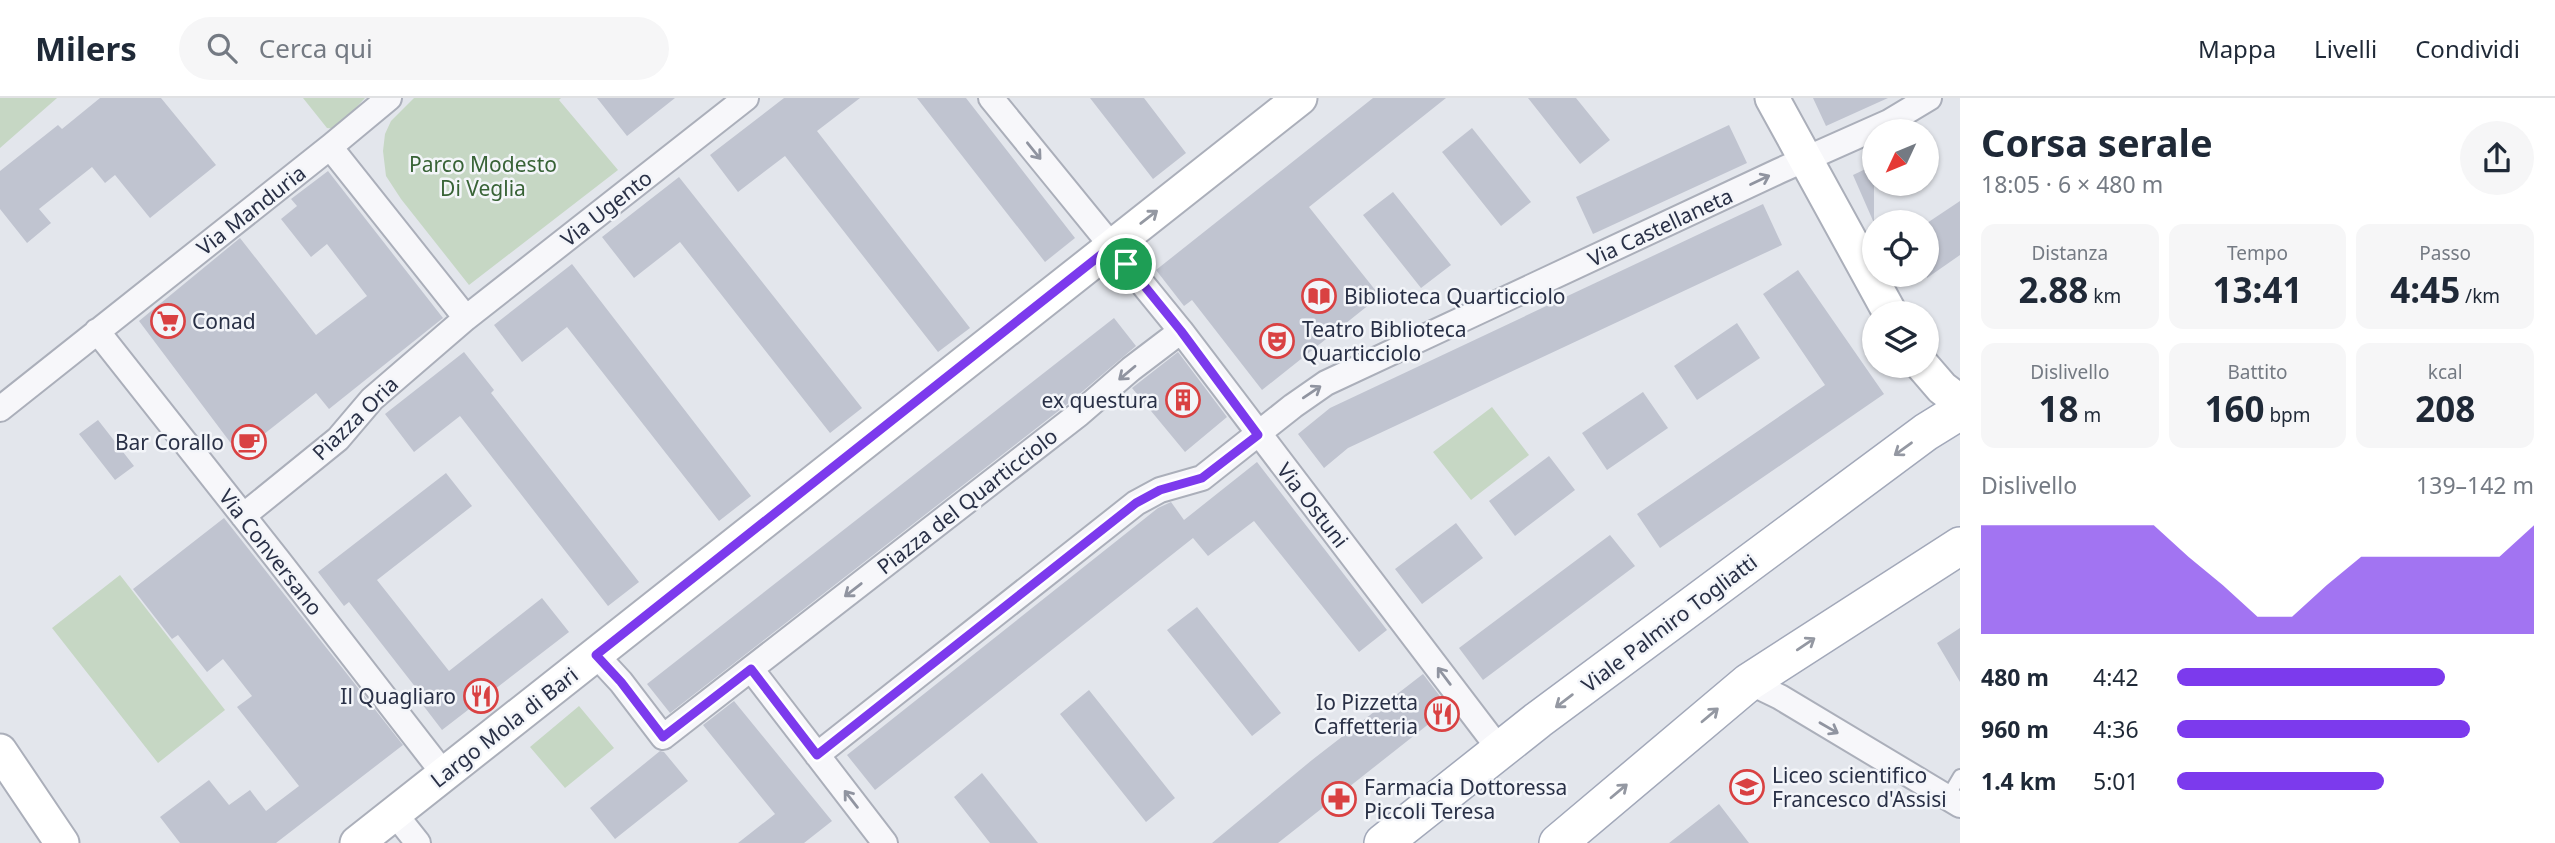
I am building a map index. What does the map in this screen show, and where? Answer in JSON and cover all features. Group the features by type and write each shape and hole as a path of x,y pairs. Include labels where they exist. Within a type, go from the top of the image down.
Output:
{"main road":[{"name":"Viale Palmiro Togliatti","path":"1383,843 1500,750 1850,488 1926,432 1960,411"},
{"path":"1568,840 1749,682 1960,546"}],"street":[{"name":"Via Manduria","path":"0,409 389,98"},
{"name":"Via Ugento","path":"466,318 746,98"},
{"name":"Via Ostuni","path":"991,98 1181,331 1500,750"},
{"path":"596,655 1300,98"},
{"path":"1772,98 1883,301"},
{"name":"Via Castellaneta","path":"1258,435 1326,383 1804,159 1889,122 1929,98"},
{"path":"330,147 466,318"},
{"name":"Piazza Oria","path":"243,516 338,439 372,399 466,318"},
{"name":"Via Conversano","path":"97,331 443,774"},
{"name":"Piazza del Quarticciolo","path":"663,737 1069,423 1131,369 1181,331"},
{"path":"1933,378 1960,402"},
{"path":"817,755 1136,503 1160,490 1202,478 1258,435"},
{"name":"Largo Mola di Bari","path":"357,843 596,655 621,682 663,737"},
{"path":"751,669 886,843"},
{"path":"1749,682 1780,697 1954,802"},
{"path":"0,751 62,843"},
{"path":"395,814 418,843"}],"lane":[{"path":"1954,802 1960,776"}],"green space":[{"path":"0,98 57,98 0,148"},
{"path":"303,98 365,98 336,129 327,128"},
{"name":"Parco Modesto Di Veglia","path":"414,98 561,98 559,100 618,170 469,285 386,176 383,151 385,134 391,121"},
{"path":"1492,407 1529,455 1471,500 1433,452"},
{"path":"120,575 225,710 158,763 52,628"},
{"path":"579,706 614,748 565,788 530,747"}],"building":[{"path":"100,98 161,98 216,165 150,218 115,175 105,183 92,167 39,209 51,223 27,243 0,209 0,171 58,125 62,129"},
{"path":"597,98 675,98 627,136"},
{"path":"784,98 860,98 817,131 970,328 938,352 785,156 738,192 710,155"},
{"path":"917,98 966,98 1075,238 1045,262"},
{"path":"1090,98 1144,98 1186,153 1153,179"},
{"path":"1373,98 1446,98 1309,207 1380,296 1262,390 1192,300 1184,306 1156,270"},
{"path":"1528,98 1576,98 1610,140 1580,164"},
{"path":"1813,98 1888,98 1826,126"},
{"path":"1729,125 1747,163 1593,234 1576,197"},
{"path":"1472,128 1531,202 1501,226 1442,152"},
{"path":"328,171 443,318 329,409 316,393 239,454 139,321 240,238 316,335 367,296 327,244 311,257 281,219 297,206 291,199"},
{"path":"1862,171 1862,196 1853,175"},
{"path":"679,177 862,408 830,433 680,242 634,278 602,237"},
{"path":"1393,192 1451,265 1421,288 1363,215"},
{"path":"1862,196 1874,196 1874,210 1868,210"},
{"path":"1960,201 1960,255 1939,270 1939,215"},
{"path":"1763,204 1782,245 1348,448 1324,468 1298,434 1330,408"},
{"path":"572,264 751,496 719,521 567,327 522,362 494,325"},
{"path":"1798,270 1862,362 1862,378 1873,378 1884,394 1660,548 1637,514 1825,385 1763,294"},
{"path":"1114,318 1136,346 1070,402 670,713 647,684"},
{"path":"1737,323 1760,358 1697,400 1674,366"},
{"path":"464,352 494,390 491,393 639,582 608,606 460,416 414,452 385,414"},
{"name":"ex questura","path":"1178,352 1227,417 1185,452 1132,388"},
{"path":"1643,392 1668,428 1607,470 1582,433"},
{"path":"98,420 134,466 115,480 79,434"},
{"path":"1549,456 1575,490 1515,536 1489,501"},
{"path":"1257,462 1387,630 1359,652 1254,521 1208,556 1193,538 875,790 847,755 1158,508 1171,502 1184,520"},
{"path":"446,473 472,506 377,580 449,671 542,598 569,632 442,730 416,696 420,693 349,602 344,606 318,572"},
{"path":"224,518 403,745 276,843 180,843 160,817 209,780 229,805 250,790 266,811 299,786 237,707 252,696 223,659 207,672 178,635 172,639 133,589"},
{"path":"1456,523 1483,558 1422,604 1395,569"},
{"path":"1610,535 1635,566 1483,680 1459,648"},
{"path":"1197,607 1281,713 1252,736 1167,630"},
{"path":"1960,628 1960,682 1937,643"},
{"path":"1423,674 1449,708 1278,843 1212,843 1312,760"},
{"path":"1089,690 1175,798 1146,822 1060,714"},
{"path":"734,701 832,821 804,843 738,843 775,814 703,725"},
{"path":"660,751 664,752 688,781 615,839 590,808"},
{"path":"982,773 1038,843 990,843 954,797"},
{"path":"1719,804 1749,843 1669,843"}],"place":[{"name":"Biblioteca Quarticciolo","path":"1319,296"},
{"name":"Conad","path":"168,321"},
{"name":"Teatro Biblioteca Quarticciolo","path":"1277,341"},
{"name":"ex questura","path":"1183,400"},
{"name":"Bar Corallo","path":"249,442"},
{"name":"Il Quagliaro","path":"481,696"},
{"name":"Io Pizzetta Caffetteria","path":"1442,714"},
{"name":"Liceo scientifico Francesco d'Assisi","path":"1747,787"},
{"name":"Farmacia Dottoressa Piccoli Teresa","path":"1339,799"}],"route":[{"path":"1112,246 1126,264 1181,331 1258,435 1202,478 1160,490 1136,503 817,755 751,669 663,737 621,682 596,655 1112,246"}]}
